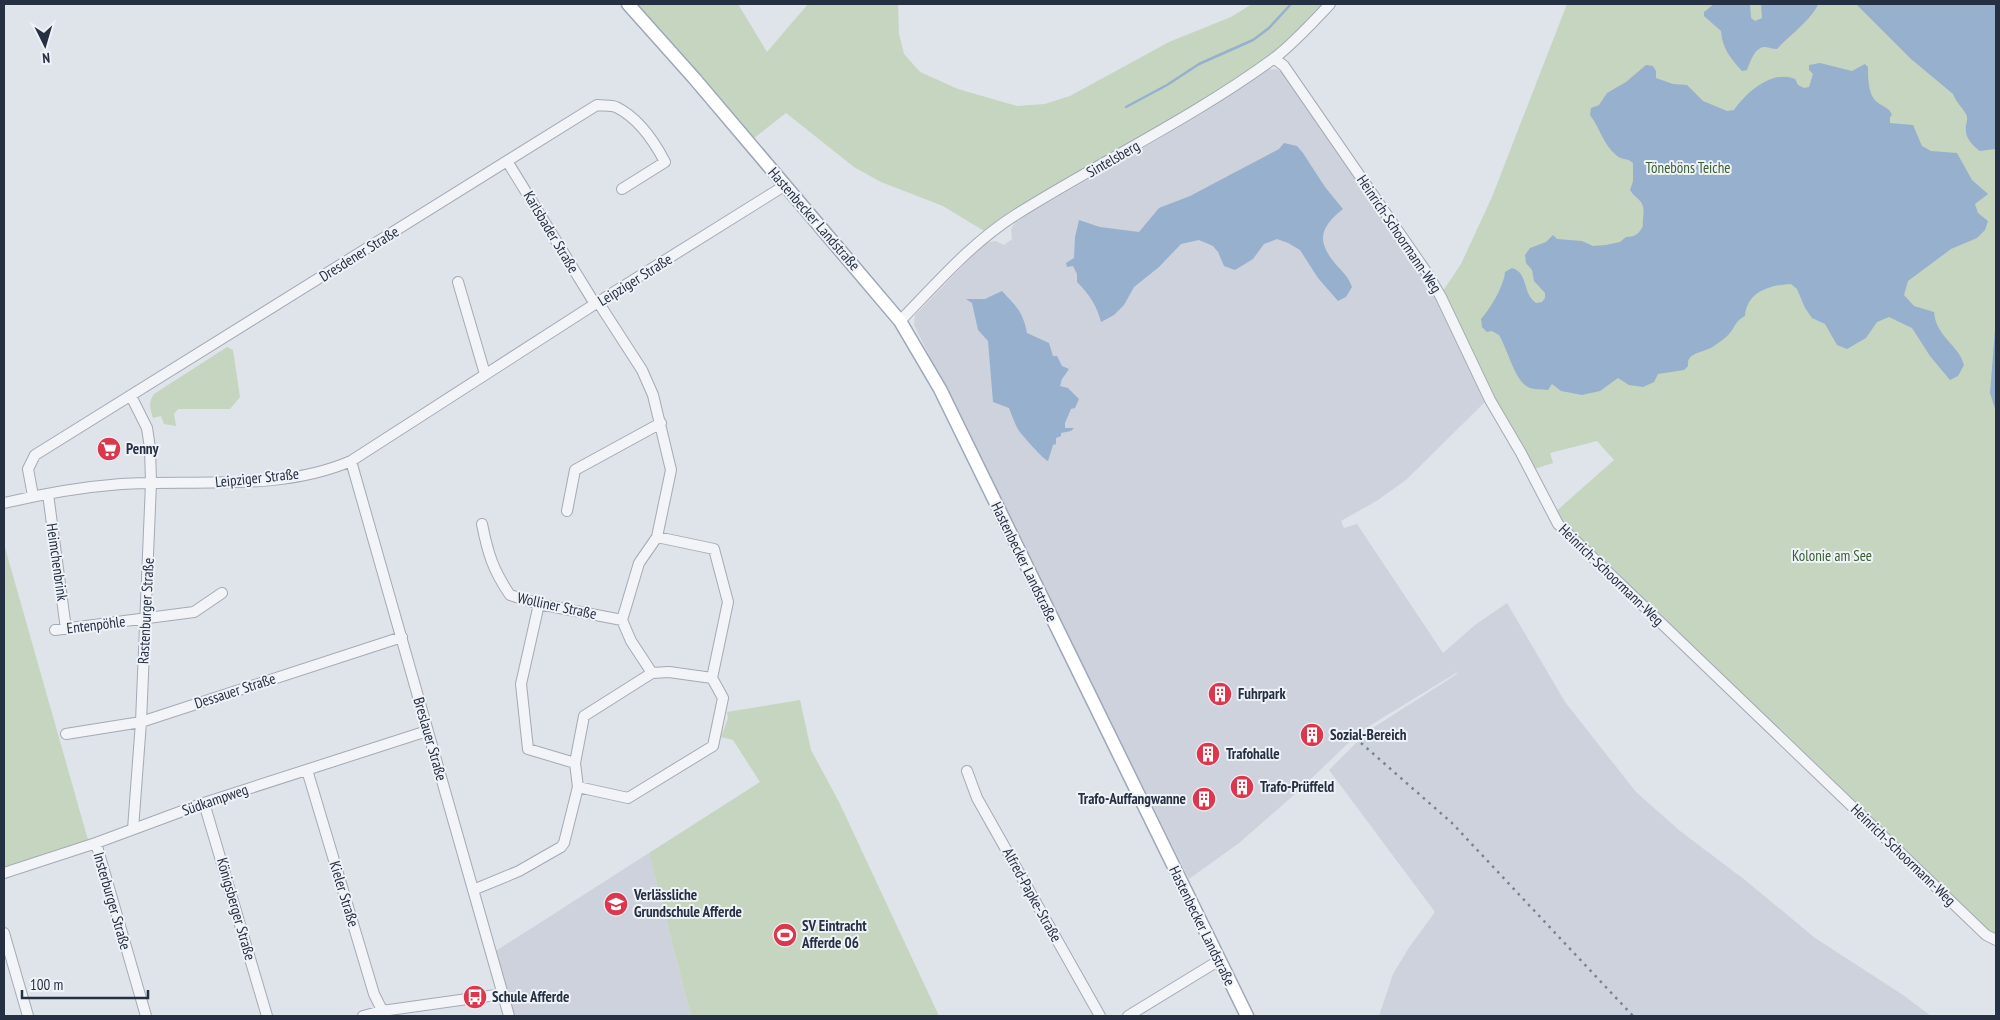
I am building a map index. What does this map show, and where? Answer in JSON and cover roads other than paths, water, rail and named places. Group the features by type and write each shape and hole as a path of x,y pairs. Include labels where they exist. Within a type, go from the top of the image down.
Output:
{"main road":[{"name":"Hastenbecker Landstraße","path":"628,4 749,142 784,186 900,321 940,388 1218,961 1247,1016"}],"street":[{"name":"Sintelsberg","path":"900,321 960,260 989,234 1010,219 1174,124 1274,58 1330,4"},
{"name":"Heinrich-Schoormann-Weg","path":"1274,58 1284,66 1427,273 1441,297 1490,400 1558,524 1986,935 1996,940"},
{"name":"Dresdener Straße","path":"33,496 28,469 35,455 597,106 616,107 637,123 654,140 665,162 622,189"},
{"name":"Karlsbader Straße","path":"508,161 596,303 642,370 653,395 671,470 657,537"},
{"name":"Leipziger Straße","path":"4,503 33,496 120,484 213,484 282,478 339,466 351,461 596,303 784,186"},
{"path":"458,282 485,374"},
{"name":"Rastenburger Straße","path":"131,396 147,428 150,448 151,484 141,722 133,829"},
{"path":"567,511 574,470 661,423"},
{"name":"Breslauer Straße","path":"351,461 509,1016"},
{"name":"Heimchenbrink","path":"48,494 66,629"},
{"name":"Wolliner Straße","path":"482,524 488,555 498,577 510,595 539,604 622,620"},
{"path":"578,787 628,798 712,746 723,698 712,678 728,602 714,548 657,537 639,563 622,620 631,640 652,673"},
{"name":"Entenpöhle","path":"55,630 194,612 222,594"},
{"path":"539,604 521,684 528,749 575,763"},
{"name":"Dessauer Straße","path":"66,734 141,722 402,637"},
{"path":"473,890 519,871 562,847 578,787 575,763 584,716 652,673 670,672 712,678"},
{"name":"Südkampweg","path":"4,872 96,843 204,803 428,731"},
{"name":"Kieler Straße","path":"307,770 374,994 383,1014"},
{"name":"Alfred-Papke-Straße","path":"967,772 977,798 1100,1016"},
{"name":"Königsberger Straße","path":"204,803 267,1016"},
{"name":"Insterburger Straße","path":"96,843 146,1016"},
{"path":"4,933 28,1016"},
{"path":"1128,1016 1218,961"},
{"path":"362,1016 503,994"}],"water":[{"path":"1714,4 1750,4 1751,18 1755,21 1762,18 1761,4 1818,4 1806,21 1777,49 1761,48 1753,56 1747,70 1742,71 1728,53 1723,43 1721,31 1704,16 1704,12"},
{"path":"1856,4 1996,4 1995,149 1980,151 1974,146 1966,133 1967,115 1953,94 1911,59"},
{"name":"Töneböns Teiche","path":"1820,63 1852,71 1865,64 1868,67 1869,86 1872,95 1877,102 1891,112 1890,123 1913,125 1922,146 1931,151 1957,153 1972,180 1988,194 1975,204 1978,213 1988,221 1985,230 1977,238 1951,249 1908,281 1904,295 1914,306 1934,312 1939,328 1964,365 1958,376 1950,380 1930,356 1912,328 1889,317 1877,322 1866,338 1847,349 1837,345 1825,324 1812,318 1805,308 1797,289 1791,284 1775,286 1760,291 1750,301 1745,316 1737,322 1728,336 1714,346 1693,355 1684,370 1658,374 1654,382 1643,387 1629,385 1618,378 1600,391 1582,395 1561,391 1552,384 1548,390 1532,389 1523,384 1499,335 1492,331 1487,332 1482,327 1481,319 1496,297 1505,272 1512,268 1521,274 1532,299 1536,303 1542,302 1545,298 1545,293 1534,281 1532,270 1526,263 1525,255 1530,248 1546,242 1553,235 1557,239 1582,241 1593,246 1606,245 1634,236 1643,226 1644,211 1642,205 1630,190 1633,181 1633,163 1618,157 1608,146 1590,115 1591,108 1599,105 1607,93 1626,82 1646,65 1653,66 1656,71 1656,78 1673,84 1687,85 1703,101 1727,111 1734,110 1760,84 1777,77 1795,79 1798,85 1804,88 1809,87 1813,74 1809,70 1809,65"},
{"path":"1284,143 1297,146 1325,187 1343,209 1328,224 1323,239 1328,254 1347,277 1352,287 1346,297 1338,301 1318,278 1300,250 1288,243 1277,239 1264,244 1253,259 1235,270 1224,266 1213,246 1199,240 1181,244 1159,267 1134,287 1124,305 1114,315 1101,322 1092,300 1077,282 1077,274 1073,266 1067,267 1066,263 1074,258 1075,237 1079,220 1100,227 1139,232 1159,208 1190,196 1279,149"},
{"path":"1002,291 1018,310 1027,333 1049,343 1053,356 1057,356 1062,366 1069,369 1062,379 1060,386 1068,388 1079,399 1075,408 1071,409 1065,423 1065,428 1074,428 1071,431 1061,433 1061,436 1056,438 1056,444 1053,445 1048,461 1019,431 1009,408 993,402 988,341 978,330 972,303 966,299 985,299"},
{"path":"1996,317 1996,412 1990,393"}],"waterway":[{"path":"1126,107 1167,85 1199,64 1253,40 1269,28 1291,4"}],"railway":[{"path":"1361,743 1452,823 1633,1016"}],"place":[{"name":"Penny","path":"109,449"},
{"name":"Fuhrpark","path":"1220,694"},
{"name":"Sozial-Bereich","path":"1312,735"},
{"name":"Trafohalle","path":"1208,754"},
{"name":"Trafo-Prüffeld","path":"1242,787"},
{"name":"Trafo-Auffangwanne","path":"1204,799"},
{"name":"Verlässliche Grundschule Afferde","path":"616,904"},
{"name":"SV Eintracht Afferde 06","path":"785,935"},
{"name":"Schule Afferde","path":"475,997"}],"park label":[{"name":"Kolonie am See","path":"1832,556"}]}
